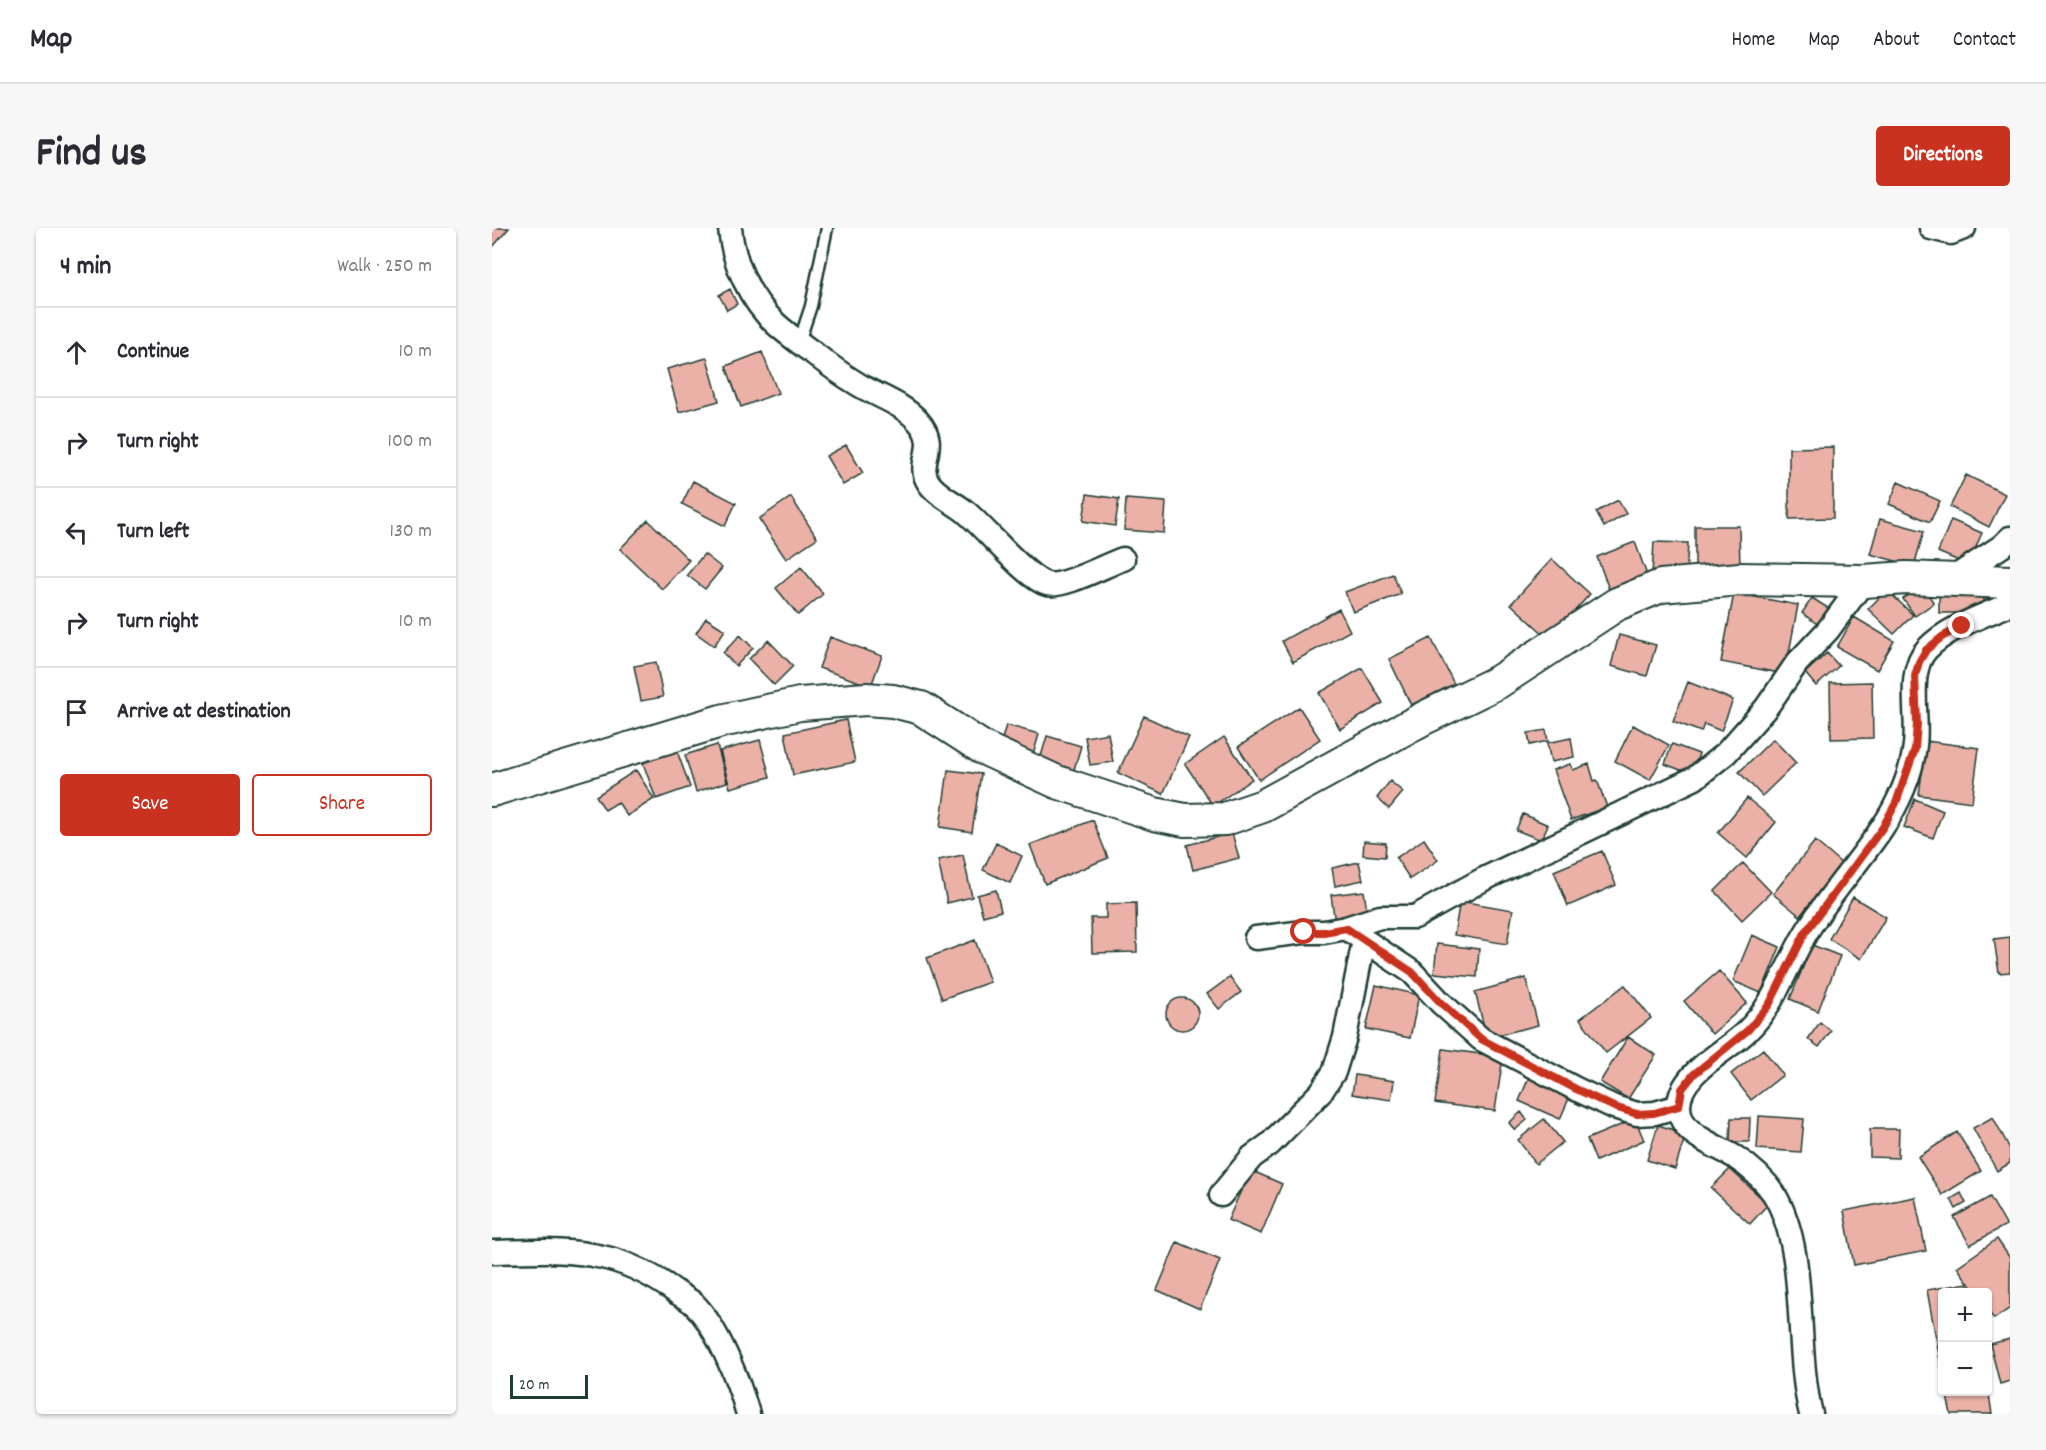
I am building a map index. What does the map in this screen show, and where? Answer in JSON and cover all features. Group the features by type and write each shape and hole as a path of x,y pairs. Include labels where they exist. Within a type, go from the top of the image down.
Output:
{"street":[{"path":"730,228 732,247 750,292 776,324 855,383 902,408 917,420 926,431 929,444 925,470 927,481 935,490 966,512 1032,576 1047,584 1063,584 1123,559"},
{"path":"1931,228 1951,233 1964,228"},
{"path":"1952,579 2002,546 2010,538"},
{"path":"492,790 721,721 800,704 866,699 893,701 921,708 983,748 1057,782 1154,814 1185,820 1225,819 1263,806 1424,718 1498,682 1617,604 1661,586 1740,579 1864,581 1906,578 2010,582"},
{"path":"1355,934 1380,917 1414,917 1482,880 1695,778 1726,753 1766,708 1797,663 1828,630 1864,581"},
{"path":"1811,1414 1802,1360 1797,1275 1784,1213 1773,1193 1757,1173 1734,1156 1692,1133 1683,1121 1679,1106 1682,1089 1694,1074 1748,1030 1769,1005 1805,933 1883,827 1896,803 1915,749 1917,724 1915,676 1926,650 1942,637 1962,626 2010,604"},
{"path":"1256,938 1304,932 1355,934 1412,972 1441,1003 1481,1039 1614,1107 1637,1114 1654,1113 1679,1106"},
{"path":"1221,1195 1252,1157 1270,1143 1321,1092 1334,1072 1345,1037 1355,934"},
{"path":"492,1251 592,1255 625,1264 651,1275 694,1304 707,1322 721,1344 748,1414"}],"lane":[{"path":"799,342 811,306 826,228"}],"building":[{"path":"492,228 509,228 492,248"},
{"path":"730,289 737,304 727,310 719,295"},
{"path":"762,352 778,393 741,407 726,366"},
{"path":"707,358 719,401 679,412 667,369"},
{"path":"846,445 863,473 843,485 826,456"},
{"path":"1833,447 1833,518 1789,519 1789,448"},
{"path":"1966,475 2005,494 1989,527 1950,507"},
{"path":"693,481 736,503 725,526 682,504"},
{"path":"1898,482 1940,501 1930,522 1889,504"},
{"path":"1087,494 1119,499 1115,526 1083,521"},
{"path":"791,497 817,538 786,559 759,519"},
{"path":"1126,499 1166,502 1164,533 1124,530"},
{"path":"1618,500 1626,514 1604,527 1596,512"},
{"path":"1880,519 1924,531 1914,566 1870,554"},
{"path":"648,520 689,560 662,589 620,549"},
{"path":"1951,520 1982,533 1968,565 1938,552"},
{"path":"1695,526 1739,526 1740,570 1695,571"},
{"path":"1635,542 1648,578 1610,592 1597,557"},
{"path":"1654,542 1688,543 1686,576 1652,574"},
{"path":"704,554 722,568 705,589 687,575"},
{"path":"1552,559 1590,594 1549,639 1511,604"},
{"path":"801,567 823,594 798,615 776,588"},
{"path":"1393,574 1401,594 1353,612 1345,592"},
{"path":"1922,586 1934,603 1915,616 1903,599"},
{"path":"1887,590 1913,615 1894,634 1868,609"},
{"path":"1734,593 1798,605 1785,674 1721,662"},
{"path":"1939,593 1984,593 1984,613 1939,613"},
{"path":"1812,598 1831,610 1820,626 1802,613"},
{"path":"1339,609 1350,631 1293,662 1282,641"},
{"path":"1854,617 1894,641 1877,670 1837,647"},
{"path":"706,618 725,630 714,646 696,633"},
{"path":"740,635 753,648 736,666 723,653"},
{"path":"1619,635 1656,645 1647,676 1611,666"},
{"path":"830,637 882,656 871,686 819,668"},
{"path":"1431,638 1454,684 1411,705 1389,659"},
{"path":"768,640 793,666 774,685 749,659"},
{"path":"1827,653 1839,666 1816,686 1805,673"},
{"path":"656,662 663,697 641,701 634,666"},
{"path":"1362,668 1383,703 1340,729 1319,693"},
{"path":"1688,682 1733,700 1721,731 1704,724 1701,732 1673,721"},
{"path":"1872,682 1873,738 1831,739 1830,683"},
{"path":"1299,707 1320,739 1259,780 1238,747"},
{"path":"1144,716 1189,737 1163,794 1118,773"},
{"path":"846,720 855,762 793,775 785,733"},
{"path":"1006,725 1039,734 1032,759 999,750"},
{"path":"1633,725 1669,745 1650,780 1615,761"},
{"path":"1546,730 1548,741 1530,745 1528,733"},
{"path":"1108,733 1113,762 1090,765 1085,737"},
{"path":"1047,736 1081,746 1073,773 1039,763"},
{"path":"1224,737 1252,779 1213,806 1185,764"},
{"path":"1571,738 1574,757 1551,762 1547,743"},
{"path":"1773,739 1796,763 1762,796 1739,772"},
{"path":"760,740 770,777 730,788 720,751"},
{"path":"1926,741 1979,748 1972,802 1919,795"},
{"path":"1672,744 1699,754 1691,774 1665,764"},
{"path":"717,745 727,782 696,792 685,755"},
{"path":"677,751 690,787 656,799 643,763"},
{"path":"1570,764 1573,770 1589,764 1594,781 1597,780 1607,807 1571,820 1553,770"},
{"path":"636,770 654,799 627,816 618,802 605,810 596,796"},
{"path":"948,770 981,774 972,832 940,827"},
{"path":"1390,781 1403,792 1389,809 1377,798"},
{"path":"1747,798 1776,822 1747,858 1718,833"},
{"path":"1915,799 1943,811 1933,838 1904,827"},
{"path":"1523,814 1548,825 1541,840 1516,830"},
{"path":"1093,820 1108,858 1045,884 1030,845"},
{"path":"1232,833 1239,858 1193,870 1187,845"},
{"path":"1424,839 1438,860 1410,879 1396,858"},
{"path":"1364,841 1386,843 1385,857 1363,855"},
{"path":"1815,841 1841,863 1800,916 1773,894"},
{"path":"996,843 1022,856 1010,883 983,870"},
{"path":"1602,851 1616,885 1568,906 1554,871"},
{"path":"963,855 972,897 947,903 938,860"},
{"path":"1359,862 1363,880 1335,886 1332,868"},
{"path":"1743,863 1771,892 1742,920 1715,891"},
{"path":"996,890 1001,911 983,916 977,895"},
{"path":"1364,891 1368,918 1335,923 1331,895"},
{"path":"1853,897 1886,917 1861,959 1829,939"},
{"path":"1460,901 1513,910 1507,944 1454,935"},
{"path":"1136,903 1137,952 1092,953 1091,918 1106,918 1106,904"},
{"path":"1752,935 1780,947 1761,993 1733,981"},
{"path":"2010,937 2010,972 1999,973 1994,939"},
{"path":"975,940 990,982 942,999 927,958"},
{"path":"1437,944 1479,949 1477,977 1434,973"},
{"path":"1812,945 1840,956 1818,1011 1790,999"},
{"path":"1719,971 1747,1003 1712,1034 1684,1001"},
{"path":"1230,977 1241,992 1219,1009 1207,994"},
{"path":"1526,978 1538,1025 1487,1038 1475,992"},
{"path":"1376,985 1419,995 1410,1038 1366,1029"},
{"path":"1625,985 1651,1018 1606,1053 1580,1019"},
{"path":"1182,998 1193,1003 1198,1014 1193,1025 1182,1030 1171,1025 1166,1014 1171,1003"},
{"path":"1820,1022 1831,1031 1819,1047 1808,1039"},
{"path":"1628,1037 1656,1055 1628,1099 1600,1082"},
{"path":"1443,1049 1503,1057 1495,1111 1435,1103"},
{"path":"1763,1049 1783,1075 1751,1100 1731,1074"},
{"path":"1355,1075 1394,1081 1391,1100 1352,1094"},
{"path":"1529,1077 1571,1094 1560,1119 1519,1101"},
{"path":"1521,1112 1527,1120 1515,1130 1509,1123"},
{"path":"1759,1116 1804,1119 1801,1152 1757,1149"},
{"path":"1993,1117 2010,1149 2010,1163 1997,1171 1973,1128"},
{"path":"1731,1118 1750,1118 1749,1142 1730,1142"},
{"path":"1544,1119 1563,1142 1536,1164 1518,1140"},
{"path":"1635,1119 1644,1140 1596,1161 1587,1139"},
{"path":"1658,1125 1686,1134 1675,1169 1647,1160"},
{"path":"1870,1129 1899,1129 1898,1158 1870,1157"},
{"path":"1957,1132 1981,1171 1942,1195 1918,1157"},
{"path":"1730,1169 1768,1204 1750,1224 1711,1188"},
{"path":"1250,1170 1282,1184 1261,1234 1228,1220"},
{"path":"1961,1193 1966,1203 1956,1209 1951,1199"},
{"path":"1915,1197 1926,1251 1854,1265 1844,1211"},
{"path":"1990,1197 2006,1225 1970,1245 1954,1217"},
{"path":"1997,1239 2010,1258 2010,1308 1994,1319 1992,1316 1992,1288 1972,1288 1957,1267"},
{"path":"1177,1242 1220,1260 1200,1309 1157,1290"},
{"path":"1967,1283 1968,1288 1938,1288"},
{"path":"1938,1288 1938,1349 1927,1290"},
{"path":"2010,1339 2010,1381 2000,1384 1992,1344"},
{"path":"1947,1396 1989,1396 1992,1414 1951,1414"}],"route":[{"path":"1304,932 1324,932 1346,928 1412,972 1441,1003 1481,1039 1614,1107 1637,1114 1654,1113 1679,1106 1682,1089 1694,1074 1724,1052 1748,1030 1769,1005 1805,933 1883,827 1908,774 1915,749 1917,724 1915,676 1919,662 1926,650 1942,637 1962,626"}]}
